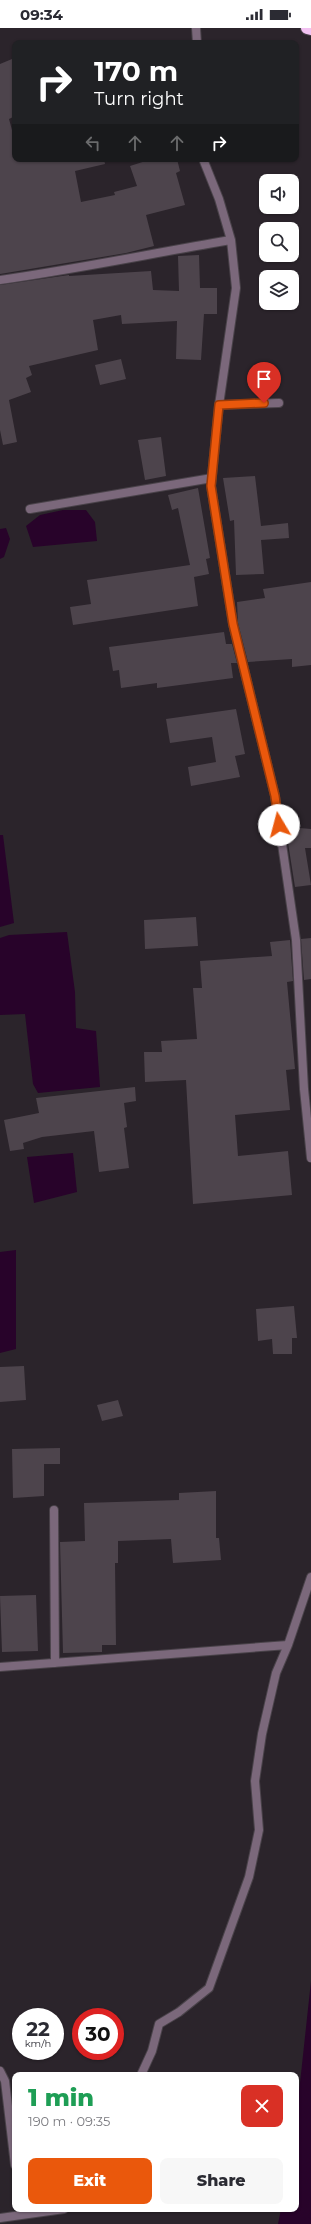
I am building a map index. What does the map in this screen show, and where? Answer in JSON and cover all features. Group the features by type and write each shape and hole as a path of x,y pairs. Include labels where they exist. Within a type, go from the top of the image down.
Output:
{"street":[{"path":"196,28 197,40"},
{"path":"204,162 218,198 231,240 236,288 219,405 211,486 233,624 275,796 296,940 304,1089 311,1158"},
{"path":"0,280 65,271 107,261 231,240"},
{"path":"219,405 279,403"},
{"path":"30,509 212,478"},
{"path":"54,1510 55,1663"},
{"path":"142,2072 152,2051 159,2024 180,2012 209,1988 248,1877 259,1830 255,1780 262,1734 276,1673 288,1645 311,1577"},
{"path":"0,1666 288,1645"},
{"path":"0,2071 5,2081 12,2140"},
{"path":"0,2218 24,2212"}],"shaded area":[{"path":"63,510 86,510 95,522 97,541 33,547 26,526 40,515"},
{"path":"6,528 10,539 4,557 0,559 0,529"},
{"path":"0,835 3,835 14,923 0,927"},
{"path":"67,932 75,992 76,1028 96,1031 100,1087 38,1093 33,1084 25,1014 0,1015 0,938 9,935"},
{"path":"73,1153 77,1192 34,1203 27,1157"},
{"path":"16,1250 16,1349 0,1353 0,1252"},
{"path":"311,1981 311,2224 278,2224 280,2212 299,2212 299,2092"}],"building":[{"path":"12,59 12,118 9,119 12,130 12,162 105,162 105,164 75,171 81,202 115,195 114,192 137,186 130,166 143,162 178,162 180,171 176,173 185,205 146,215 154,246 126,253 0,274 0,64"},
{"path":"199,255 200,288 217,288 217,314 204,314 201,360 176,359 177,321 122,324 121,315 93,320 98,350 29,366 32,375 26,378 31,392 9,400 17,442 3,445 0,430 0,285 69,275 151,271 153,290 179,291 178,256"},
{"path":"121,359 126,379 100,385 95,365"},
{"path":"161,437 166,476 145,480 138,440"},
{"path":"255,476 261,526 288,523 289,538 261,540 264,574 236,575 234,520 230,521 223,478"},
{"path":"198,488 210,558 206,559 209,574 194,577 198,606 73,625 70,607 91,604 87,580 190,565 178,508 172,510 168,495"},
{"path":"311,582 311,665 292,667 292,659 248,662 238,623 237,602 265,598 263,589"},
{"path":"224,632 226,644 232,644 237,663 231,663 233,678 157,688 157,683 121,688 119,670 113,671 109,647"},
{"path":"236,709 245,754 235,756 240,777 191,786 188,767 216,762 212,737 170,743 166,719"},
{"path":"300,828 311,829 311,848 305,848 311,885 295,887 286,830"},
{"path":"196,917 198,946 145,949 144,920"},
{"path":"311,938 311,979 304,980 301,939"},
{"path":"290,940 293,981 287,982 295,1069 286,1070 290,1110 235,1115 238,1156 288,1151 292,1195 193,1204 186,1080 145,1082 144,1052 162,1052 161,1041 197,1039 193,988 202,988 200,961 272,956 270,942"},
{"path":"135,1087 136,1101 124,1103 127,1127 124,1128 129,1168 99,1172 94,1131 42,1137 23,1143 24,1149 10,1151 4,1120 39,1113 36,1098"},
{"path":"294,1306 297,1338 292,1338 292,1354 273,1354 272,1339 258,1341 256,1309"},
{"path":"24,1366 26,1400 0,1402 0,1367"},
{"path":"118,1400 123,1416 102,1421 97,1405"},
{"path":"60,1448 60,1464 44,1464 44,1496 13,1498 12,1449"},
{"path":"216,1491 216,1538 219,1538 221,1560 173,1563 171,1539 118,1541 118,1563 115,1563 116,1645 102,1645 102,1652 63,1653 60,1542 85,1541 84,1503 179,1500 179,1493"},
{"path":"36,1595 38,1651 2,1652 0,1596"}],"route":[{"path":"264,403 219,405 211,486 233,624 275,796 279,825"}]}
